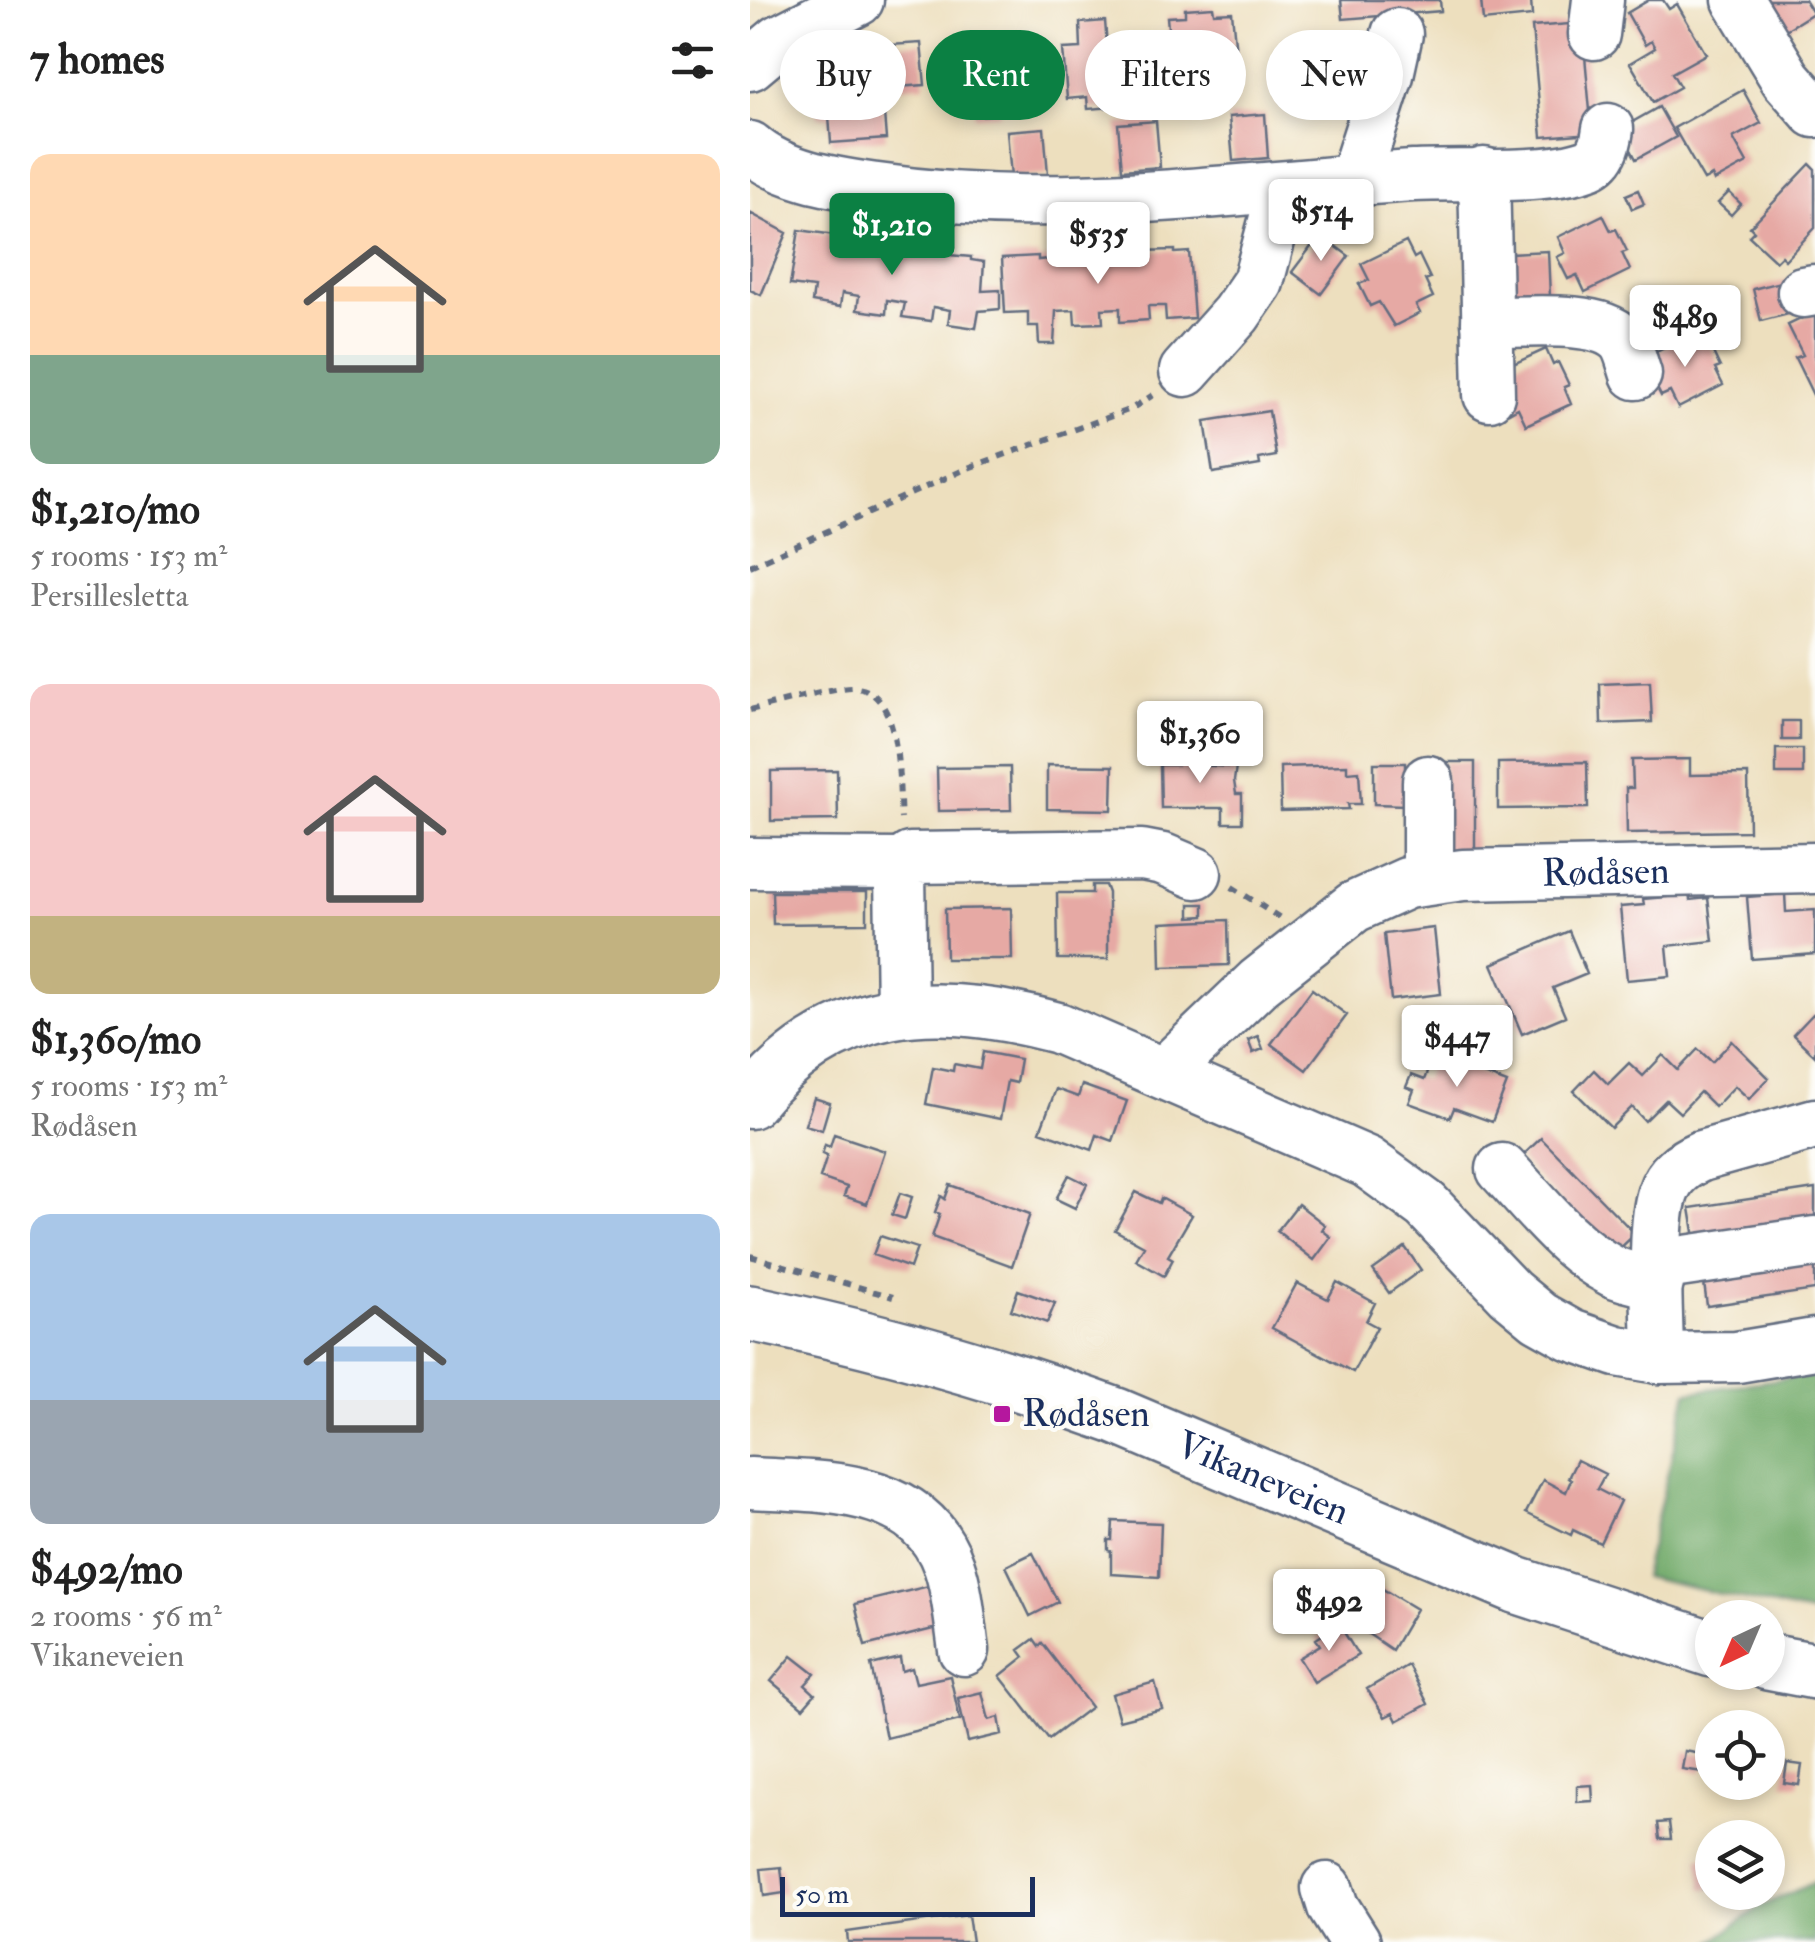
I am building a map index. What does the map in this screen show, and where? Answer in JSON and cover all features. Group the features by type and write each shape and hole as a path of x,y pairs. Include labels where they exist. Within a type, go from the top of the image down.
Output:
{"main road":[{"name":"Vikaneveien","path":"750,1314 910,1349 1057,1394 1516,1584 1695,1643"},
{"path":"1785,1665 1815,1671"}],"street":[{"path":"750,65 780,40 858,0"},
{"path":"1738,0 1786,79 1815,112"},
{"path":"1354,182 1374,120"},
{"path":"750,146 780,166 841,184 925,196 1029,203 1116,201 1556,171 1588,165 1605,148 1608,129"},
{"path":"1484,173 1489,396"},
{"path":"1184,371 1236,314 1258,282 1283,188"},
{"path":"1487,322 1580,323 1607,329 1624,340 1636,374"},
{"path":"1428,781 1428,879"},
{"path":"750,863 1142,855 1196,872"},
{"path":"902,1010 900,872 906,861"},
{"name":"Rødåsen","path":"1164,1073 1308,942 1374,895 1428,879 1815,868"},
{"path":"750,1103 781,1068 818,1040 872,1016 932,1008 1017,1017 1058,1028 1367,1162 1426,1205 1510,1293 1539,1317 1571,1335 1658,1358 1737,1357 1815,1344"},
{"path":"1658,1358 1658,1211 1663,1192 1676,1170 1701,1156 1815,1124"},
{"path":"1502,1169 1570,1240 1612,1271 1658,1274 1815,1242"},
{"path":"750,1483 862,1492 906,1511 938,1542 949,1567 964,1650"},
{"path":"1327,1888 1333,1907 1355,1942"}],"path":[{"path":"750,566 968,468 1131,408 1184,371"},
{"path":"750,710 858,688 876,698 890,717 906,861"},
{"path":"1196,872 1246,894 1308,942"}],"green space":[{"path":"1815,1374 1815,1615 1785,1608 1785,1600 1747,1600 1643,1577 1687,1392"},
{"path":"1815,1882 1815,1942 1712,1942 1756,1910 1785,1910 1785,1895"}],"building":[{"path":"1341,0 1440,0 1441,11 1343,19"},
{"path":"1481,0 1531,0 1532,16 1483,21"},
{"path":"1649,0 1663,0 1669,9 1677,4 1706,54 1672,73 1680,87 1653,102 1630,63 1655,48 1651,41 1645,45 1627,13"},
{"path":"1765,0 1805,0 1813,13 1784,31"},
{"path":"1213,7 1214,13 1232,12 1234,30 1168,30 1167,17 1185,16 1185,9"},
{"path":"1105,21 1106,30 1085,30 1085,97 1067,99 1065,49 1081,48 1080,23"},
{"path":"1582,23 1592,133 1542,137 1532,27"},
{"path":"921,43 925,85 906,86 906,44"},
{"path":"1743,90 1761,123 1733,138 1747,163 1714,181 1712,176 1704,180 1674,128"},
{"path":"1659,107 1676,137 1636,159 1620,129"},
{"path":"1265,114 1268,158 1233,161 1229,120 1246,120 1246,116"},
{"path":"829,120 885,120 886,139 831,143"},
{"path":"1156,121 1160,167 1122,170 1118,124"},
{"path":"1044,128 1048,174 1011,177 1007,131"},
{"path":"1810,164 1815,169 1815,228 1785,260 1781,256 1776,261 1749,236 1754,231 1750,227"},
{"path":"1638,190 1644,204 1632,209 1626,195"},
{"path":"1729,192 1741,204 1731,215 1718,203"},
{"path":"750,213 787,233 761,295 750,290"},
{"path":"1603,215 1611,231 1616,229 1627,251 1622,253 1630,270 1585,292 1577,275 1568,279 1557,257 1565,253 1558,237"},
{"path":"799,230 984,262 982,291 1000,290 1000,309 979,311 976,328 948,324 950,310 933,307 931,321 902,317 905,303 887,300 886,314 857,310 859,296 842,293 840,307 812,302 814,288 790,285"},
{"path":"1320,235 1349,256 1321,294 1292,272"},
{"path":"1406,242 1414,258 1419,255 1430,278 1425,280 1433,297 1416,305 1420,313 1394,326 1379,302 1370,306 1359,284 1369,280 1361,264"},
{"path":"1139,251 1189,252 1194,318 1166,320 1165,306 1148,306 1149,320 1120,322 1120,308 1102,309 1103,323 1075,324 1074,310 1056,311 1054,344 1039,344 1038,326 1028,326 1028,312 1005,313 1002,258 1038,256 1038,260 1084,254 1084,258 1094,257 1093,254 1139,255"},
{"path":"1548,251 1550,297 1512,298 1510,253"},
{"path":"1788,280 1796,312 1761,321 1753,289"},
{"path":"1815,312 1815,399 1795,358 1803,355 1788,325"},
{"path":"1695,331 1703,347 1709,344 1723,385 1678,408 1670,392 1661,396 1650,374 1651,354"},
{"path":"1546,349 1553,365 1558,362 1569,385 1564,387 1571,404 1526,425 1518,408 1509,413 1499,390 1500,370"},
{"path":"1269,411 1276,456 1259,459 1260,465 1213,473 1205,421"},
{"path":"1650,682 1652,722 1601,724 1600,684"},
{"path":"1782,721 1799,721 1799,740 1782,740"},
{"path":"1177,746 1196,747 1196,765 1236,767 1234,781 1236,794 1242,794 1242,823 1223,823 1223,808 1161,808 1160,765 1177,765"},
{"path":"1776,749 1803,749 1803,774 1776,774"},
{"path":"1690,759 1690,775 1748,774 1749,831 1627,833 1626,788 1633,788 1632,760"},
{"path":"1444,762 1475,762 1475,857 1444,857"},
{"path":"1587,762 1588,808 1498,809 1498,763"},
{"path":"1374,763 1405,763 1405,805 1374,804"},
{"path":"1047,765 1113,766 1112,810 1047,809"},
{"path":"1347,765 1347,772 1359,771 1361,804 1348,804 1349,809 1281,811 1280,767"},
{"path":"1010,767 1011,810 938,811 937,768"},
{"path":"837,770 838,820 771,821 771,771"},
{"path":"1092,885 1105,885 1108,893 1108,959 1058,959 1057,893 1092,893"},
{"path":"772,892 867,892 867,923 773,924"},
{"path":"1785,894 1786,912 1815,910 1815,954 1752,959 1747,897"},
{"path":"1689,895 1690,900 1708,898 1713,941 1667,946 1670,976 1627,980 1620,907 1644,905 1643,899"},
{"path":"1190,904 1204,904 1204,916 1190,917"},
{"path":"1011,908 1012,959 946,959 945,909"},
{"path":"1228,920 1229,965 1161,967 1160,923"},
{"path":"1434,928 1441,994 1391,1000 1384,934"},
{"path":"1569,931 1587,974 1553,988 1565,1016 1522,1034 1492,964"},
{"path":"1312,989 1347,1015 1306,1070 1271,1044"},
{"path":"1815,1016 1815,1056 1793,1035"},
{"path":"1258,1036 1263,1049 1253,1053 1248,1040"},
{"path":"1732,1041 1769,1078 1749,1099 1735,1086 1715,1107 1700,1092 1680,1113 1666,1100 1645,1121 1632,1107 1611,1128 1574,1091 1594,1070 1608,1084 1629,1063 1643,1076 1663,1055 1678,1070 1698,1049 1712,1062"},
{"path":"983,1052 1020,1059 1016,1083 1007,1081 1000,1119 926,1104 933,1067 953,1071 954,1064 980,1069"},
{"path":"1434,1055 1507,1083 1492,1122 1454,1108 1450,1118 1409,1103 1414,1090 1406,1087 1411,1075 1424,1080"},
{"path":"1082,1085 1127,1101 1113,1141 1097,1135 1092,1150 1040,1131 1056,1089 1078,1097"},
{"path":"814,1098 830,1103 822,1130 805,1125"},
{"path":"834,1134 885,1151 867,1204 844,1196 847,1187 820,1178 827,1156 822,1154 825,1145 830,1147"},
{"path":"1541,1138 1635,1234 1613,1255 1519,1159"},
{"path":"1069,1175 1087,1184 1075,1208 1056,1199"},
{"path":"950,1185 1030,1214 1012,1266 932,1237 940,1214 935,1212"},
{"path":"1815,1189 1815,1220 1695,1238 1690,1208"},
{"path":"1136,1192 1159,1203 1161,1198 1192,1215 1168,1256 1173,1259 1164,1276 1136,1260 1144,1246 1115,1230"},
{"path":"900,1193 912,1197 905,1219 892,1215"},
{"path":"1298,1204 1325,1225 1322,1230 1331,1237 1314,1260 1277,1231"},
{"path":"880,1236 917,1248 910,1268 873,1255"},
{"path":"1405,1247 1421,1270 1389,1293 1373,1270"},
{"path":"1815,1259 1815,1290 1707,1306 1703,1275"},
{"path":"1337,1282 1375,1303 1366,1321 1377,1327 1353,1372 1272,1328 1297,1283 1328,1299"},
{"path":"1018,1290 1055,1303 1047,1323 1011,1310"},
{"path":"1577,1460 1605,1474 1597,1489 1620,1501 1600,1543 1573,1530 1571,1535 1526,1513 1543,1480 1566,1492"},
{"path":"1113,1521 1161,1523 1159,1577 1111,1574 1108,1540 1112,1540"},
{"path":"1033,1553 1058,1602 1030,1616 1006,1566"},
{"path":"937,1584 942,1606 932,1608 937,1628 865,1646 855,1604"},
{"path":"1370,1587 1379,1592 1381,1588 1416,1609 1392,1650 1349,1621"},
{"path":"1339,1624 1358,1655 1314,1682 1299,1658 1320,1645 1316,1639"},
{"path":"1034,1639 1039,1646 1042,1643 1091,1707 1049,1739 1000,1676 1024,1657 1019,1650"},
{"path":"792,1656 815,1674 805,1685 815,1694 803,1708 771,1681"},
{"path":"900,1658 902,1671 912,1668 916,1683 950,1676 960,1720 886,1738 871,1665"},
{"path":"1408,1665 1428,1704 1397,1721 1393,1713 1385,1717 1367,1689"},
{"path":"1155,1682 1162,1709 1119,1720 1112,1694"},
{"path":"982,1692 989,1720 999,1717 1002,1734 968,1742 958,1698"},
{"path":"1685,1751 1695,1753 1695,1771 1682,1769"},
{"path":"1787,1763 1802,1765 1799,1785 1785,1783"},
{"path":"1592,1785 1593,1801 1577,1802 1577,1786"},
{"path":"1669,1822 1671,1839 1660,1839 1658,1823"},
{"path":"781,1867 784,1893 764,1896 761,1869"},
{"path":"968,1915 972,1942 848,1942 847,1932"}],"place":[{"name":"Rødåsen","path":"1002,1414"}]}
